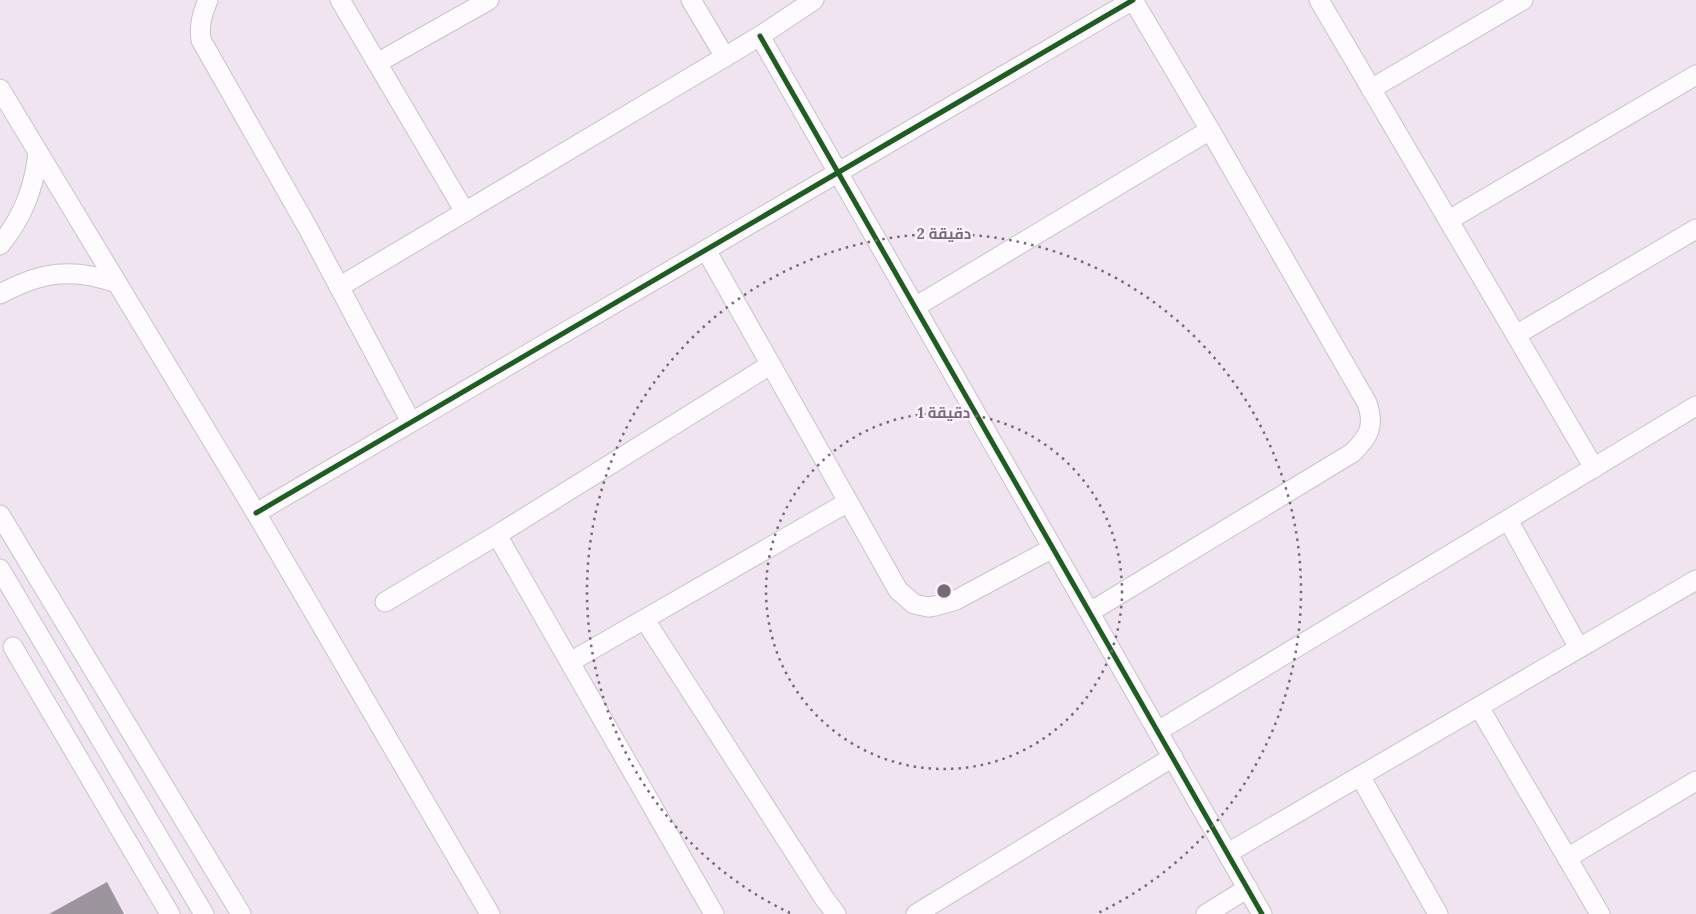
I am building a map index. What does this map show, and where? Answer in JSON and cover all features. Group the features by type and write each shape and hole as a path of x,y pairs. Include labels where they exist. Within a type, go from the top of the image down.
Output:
{"street":[{"path":"208,0 202,13 200,26 201,40 309,230 411,422"},
{"path":"340,0 465,212"},
{"path":"377,63 490,0"},
{"path":"691,0 725,57"},
{"path":"339,287 760,36 814,0"},
{"path":"256,513 1133,0 1210,130 1366,403 1371,415 1371,428 1363,442 1352,453 1090,612"},
{"path":"1319,0 1594,468"},
{"path":"1371,89 1523,0"},
{"path":"760,36 1262,914"},
{"path":"1449,220 1696,75"},
{"path":"0,89 256,513 490,914"},
{"path":"915,306 1210,130"},
{"path":"0,245 27,204 36,170 38,153"},
{"path":"1516,335 1696,228"},
{"path":"706,250 898,590 908,600 921,606 935,606 956,600 1053,548"},
{"path":"0,294 27,280 51,274 84,274 117,283"},
{"path":"385,602 497,535 770,365"},
{"path":"1158,731 1696,406"},
{"path":"570,662 848,502"},
{"path":"0,514 241,914"},
{"path":"1508,520 1579,648"},
{"path":"497,535 714,914"},
{"path":"2,577 204,914"},
{"path":"1228,853 1696,580"},
{"path":"645,620 836,914"},
{"path":"13,647 109,819 170,914"},
{"path":"1479,707 1600,914"},
{"path":"916,914 1173,758"},
{"path":"1360,776 1438,914"},
{"path":"1567,858 1696,781"},
{"path":"1206,914 1248,888"}],"building":[{"path":"107,882 124,914 49,914"}],"cycle path":[{"path":"256,513 1133,0"},
{"path":"760,36 1262,914"}]}
